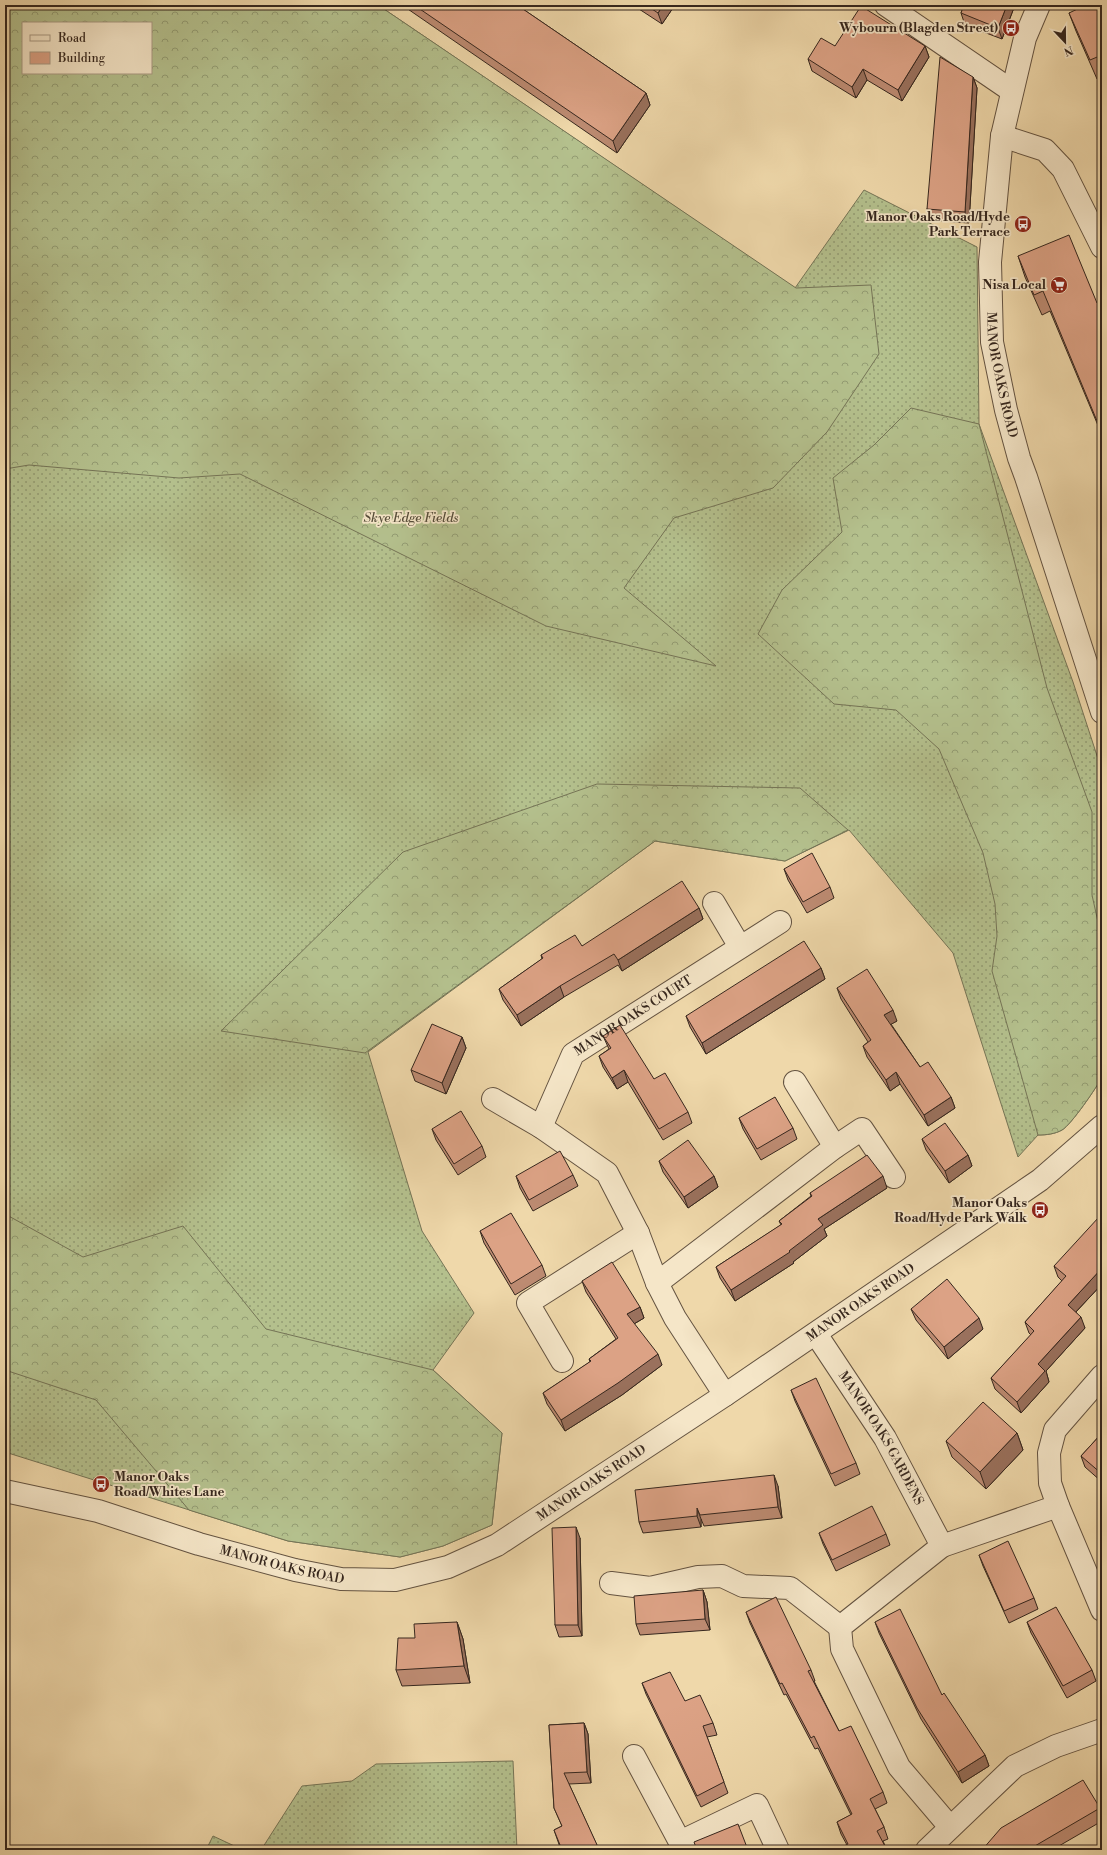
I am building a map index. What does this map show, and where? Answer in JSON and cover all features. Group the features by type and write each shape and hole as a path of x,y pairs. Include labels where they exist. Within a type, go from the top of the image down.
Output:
{"street":[{"path":"886,5 1012,92"},
{"name":"MANOR OAKS ROAD","path":"1039,5 1025,38 1002,136 990,262 992,342 1006,410 1019,458 1102,712"},
{"path":"1002,136 1045,150 1063,169 1102,247"},
{"path":"714,903 740,947"},
{"name":"MANOR OAKS COURT","path":"541,1127 573,1054 780,922"},
{"path":"795,1082 835,1147"},
{"path":"494,1098 541,1127 607,1173 638,1233 657,1283 675,1318 725,1395"},
{"name":"MANOR OAKS ROAD","path":"5,1491 98,1511 199,1544 295,1570 341,1579 395,1580 448,1567 497,1545 816,1334 1040,1180 1102,1126"},
{"path":"657,1283 835,1147 862,1129 894,1177"},
{"path":"562,1361 528,1303 638,1233"},
{"name":"MANOR OAKS GARDENS","path":"816,1334 885,1438 942,1546"},
{"path":"1102,1376 1055,1430 1048,1453 1050,1483 1058,1506 1102,1610"},
{"path":"840,1627 942,1546 1058,1506"},
{"path":"612,1583 650,1588 698,1577 722,1576 743,1586 790,1588 840,1627 842,1649 899,1767 950,1827"},
{"path":"927,1850 1015,1766 1056,1746 1102,1730"},
{"path":"634,1756 680,1842 757,1805 778,1850"}],"green space":[{"name":"Skye Edge Fields","path":"5,5 378,5 795,288 864,190 977,247 979,424 1073,682 1102,771 1102,1077 1090,1097 1066,1127 1050,1134 1038,1135 1018,1157 953,953 849,830 785,861 655,841 368,1052 422,1231 474,1313 433,1370 502,1433 492,1525 443,1546 400,1557 288,1541 5,1452"},
{"path":"5,5 378,5 796,288 871,285 879,354 827,432 773,488 674,518 624,588 716,666 546,626 240,474 179,478 29,465 5,469"},
{"path":"911,408 979,424 1047,688 1092,812 1092,895 1102,940 1102,1077 1090,1097 1066,1127 1050,1134 1038,1135 992,971 997,936 995,904 983,853 939,749 896,710 834,704 758,634 782,590 842,532 833,478 874,445"},
{"path":"597,784 800,788 848,830 785,861 655,841 365,1053 221,1031 403,852"},
{"path":"5,1214 83,1257 183,1226 266,1329 433,1370 502,1433 492,1525 443,1546 400,1557 288,1541 189,1510 96,1400 5,1370"},
{"path":"513,1761 517,1850 261,1850 302,1786 352,1781 376,1764"},
{"path":"213,1836 243,1850 206,1850"}],"building":[{"path":"414,5 517,5 646,93 613,141"},
{"path":"646,5 663,5 658,13"},
{"path":"964,5 1007,5 998,28 961,13"},
{"path":"1086,5 1102,5 1102,55 1090,60 1069,13"},
{"path":"861,6 925,46 898,90 863,69 852,87 808,59 821,38 835,46"},
{"path":"940,57 973,77 965,212 927,209"},
{"path":"1069,235 1097,303 1101,301 1102,304 1102,433 1043,291 1034,295 1018,256"},
{"path":"812,853 830,887 803,902 784,869"},
{"path":"682,881 699,908 618,960 614,954 560,986 517,1015 499,989 543,958 541,955 575,935 582,946"},
{"path":"804,941 821,968 702,1043 686,1016"},
{"path":"867,969 893,1010 884,1015 920,1067 928,1062 951,1097 924,1115 896,1072 886,1080 863,1046 871,1040 837,988"},
{"path":"432,1024 462,1037 442,1083 411,1070"},
{"path":"620,1025 654,1079 665,1073 688,1112 659,1129 624,1070 612,1078 599,1056 611,1048 603,1036"},
{"path":"775,1097 793,1128 757,1149 739,1118"},
{"path":"461,1111 482,1146 454,1164 432,1129"},
{"path":"945,1123 968,1155 945,1171 922,1139"},
{"path":"688,1140 714,1176 684,1197 659,1161"},
{"path":"560,1151 573,1175 529,1200 516,1176"},
{"path":"867,1155 883,1176 818,1219 823,1225 789,1251 790,1252 731,1290 716,1267 782,1224 779,1221 812,1196 810,1193"},
{"path":"511,1213 542,1265 511,1284 480,1231"},
{"path":"1099,1217 1102,1220 1102,1268 1068,1305 1081,1317 1038,1364 1045,1371 1017,1402 991,1378 1034,1331 1025,1322 1066,1276 1054,1266"},
{"path":"612,1262 640,1307 627,1314 658,1354 618,1383 561,1420 543,1393 591,1361 589,1359 618,1338 582,1281"},
{"path":"947,1279 979,1318 944,1347 911,1309"},
{"path":"816,1378 856,1463 831,1474 791,1390"},
{"path":"983,1402 1017,1433 980,1472 946,1441"},
{"path":"1102,1433 1102,1474 1081,1456"},
{"path":"774,1475 778,1507 700,1515 697,1508 697,1516 639,1522 635,1490"},
{"path":"872,1506 886,1534 832,1560 819,1533"},
{"path":"576,1527 578,1625 555,1625 552,1528"},
{"path":"1008,1541 1034,1598 1004,1611 979,1555"},
{"path":"703,1590 705,1619 636,1624 634,1596"},
{"path":"776,1597 811,1670 808,1671 839,1731 851,1726 883,1792 870,1799 884,1827 877,1831 887,1850 843,1850 842,1847 848,1844 837,1822 852,1814 814,1736 811,1738 782,1683 780,1684 746,1612"},
{"path":"1056,1607 1092,1670 1063,1686 1027,1622"},
{"path":"900,1609 942,1695 944,1693 985,1755 958,1772 917,1708 875,1622"},
{"path":"457,1622 464,1666 396,1670 398,1638 415,1638 414,1624"},
{"path":"670,1672 685,1701 700,1695 713,1723 703,1726 724,1782 697,1796 642,1683"},
{"path":"584,1723 587,1772 564,1773 598,1847 592,1850 562,1850 554,1830 562,1826 554,1808 549,1725"},
{"path":"1083,1780 1100,1808 1028,1850 982,1850 1001,1828"},
{"path":"738,1824 748,1850 697,1850 694,1842"}],"place":[{"name":"Wybourn (Blagden Street)","path":"1011,28"},
{"name":"Manor Oaks Road/Hyde Park Terrace","path":"1023,224"},
{"name":"Nisa Local","path":"1059,285"},
{"name":"Manor Oaks Road/Hyde Park Walk","path":"1040,1210"},
{"name":"Manor Oaks Road/Whites Lane","path":"101,1484"}]}
